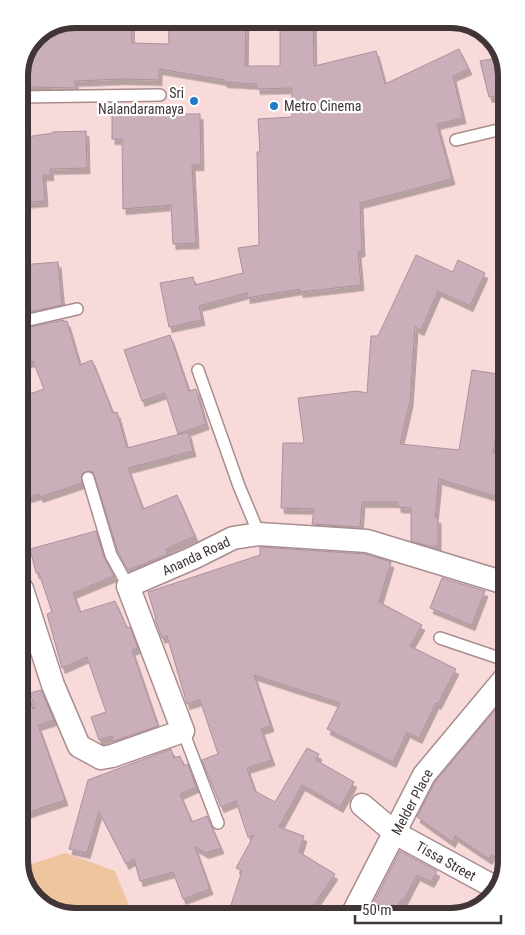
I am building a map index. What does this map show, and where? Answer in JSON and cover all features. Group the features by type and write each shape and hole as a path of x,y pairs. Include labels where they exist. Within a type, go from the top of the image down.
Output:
{"street":[{"name":"Ananda Road","path":"128,586 193,558 233,538 259,534 367,541 498,581"},
{"path":"28,608 53,685 79,746 101,758 112,756 183,731 128,586"},
{"name":"Melder Place","path":"357,908 424,775 498,686"},
{"name":"Tissa Street","path":"362,805 395,833 491,885"}],"lane":[{"path":"28,98 160,95"},
{"path":"456,140 498,130"},
{"path":"28,320 77,309"},
{"path":"198,370 239,486 259,534"},
{"path":"88,478 110,556 128,586"},
{"path":"440,638 498,658"},
{"path":"183,731 218,823"}],"shaded area":[{"path":"65,853 115,871 130,907 65,907 54,903 37,889 31,878 28,865"}],"building":[{"path":"65,28 131,28 132,43 169,44 168,28 246,28 245,66 280,66 280,28 313,28 314,66 376,51 385,84 459,49 469,69 453,76 463,118 437,124 452,179 360,203 362,251 358,252 361,285 300,292 300,289 247,298 247,293 199,306 202,320 169,327 160,283 193,277 195,285 243,273 238,248 259,245 257,152 260,152 258,119 292,117 292,88 257,89 257,84 224,82 224,80 159,69 159,80 75,81 76,88 28,87 29,62 37,46 51,34"},
{"path":"495,58 498,74 498,96 489,97 480,61"},
{"path":"144,110 144,114 200,114 201,165 192,165 196,243 173,244 171,205 123,209 122,139 112,139 112,111"},
{"path":"86,131 87,168 50,169 51,175 43,175 45,201 28,202 28,137 53,132"},
{"path":"416,255 453,272 458,260 485,273 470,306 438,291 421,330 415,327 410,401 400,444 459,450 472,370 498,374 498,423 493,453 498,454 498,497 439,479 435,518 438,518 438,546 428,546 411,541 411,508 398,507 398,502 362,502 360,527 312,524 314,509 281,508 283,443 304,443 298,398 357,391 367,393 371,336 378,336"},
{"path":"58,262 62,305 28,312 28,264"},
{"path":"67,321 80,365 92,360 113,413 117,412 127,448 188,432 193,451 128,468 143,509 177,495 195,536 166,549 168,554 128,570 118,552 93,472 83,473 81,477 82,483 40,497 39,494 28,497 28,395 44,389 33,361 28,362 28,327"},
{"path":"170,335 189,391 196,389 206,424 178,434 165,393 142,401 124,350"},
{"path":"96,531 104,557 114,576 73,593 80,612 115,601 127,628 130,627 138,648 132,650 158,726 114,741 112,736 99,740 91,717 106,712 87,657 62,668 47,614 52,612 39,573 36,573 30,549"},
{"path":"260,547 365,554 391,562 379,602 422,625 410,646 456,669 438,704 436,703 419,738 407,732 393,762 327,729 340,703 254,675 271,726 261,729 272,760 247,768 255,791 275,802 307,748 319,754 316,760 354,782 340,807 302,785 279,827 304,836 299,852 335,874 312,908 230,907 242,871 236,868 254,835 248,837 236,801 221,807 202,760 218,754 200,700 187,704 167,636 162,638 148,592 260,555"},
{"path":"442,578 485,591 472,625 430,608"},
{"path":"41,690 54,720 38,725 65,800 28,812 28,695 33,709 35,708 30,693"},
{"path":"498,706 498,780 496,783 498,784 498,860 492,855 489,859 455,836 452,842 417,817 435,782"},
{"path":"171,749 174,758 180,756 184,766 188,764 196,787 180,794 192,822 207,816 221,848 206,853 195,847 210,889 183,899 173,872 140,881 134,859 126,864 99,812 87,853 69,849 88,780"},
{"path":"400,851 437,871 431,882 417,875 404,900 402,899 397,908 371,908"}],"place":[{"name":"Sri Nalandaramaya","path":"194,101"},
{"name":"Metro Cinema","path":"274,106"}]}
